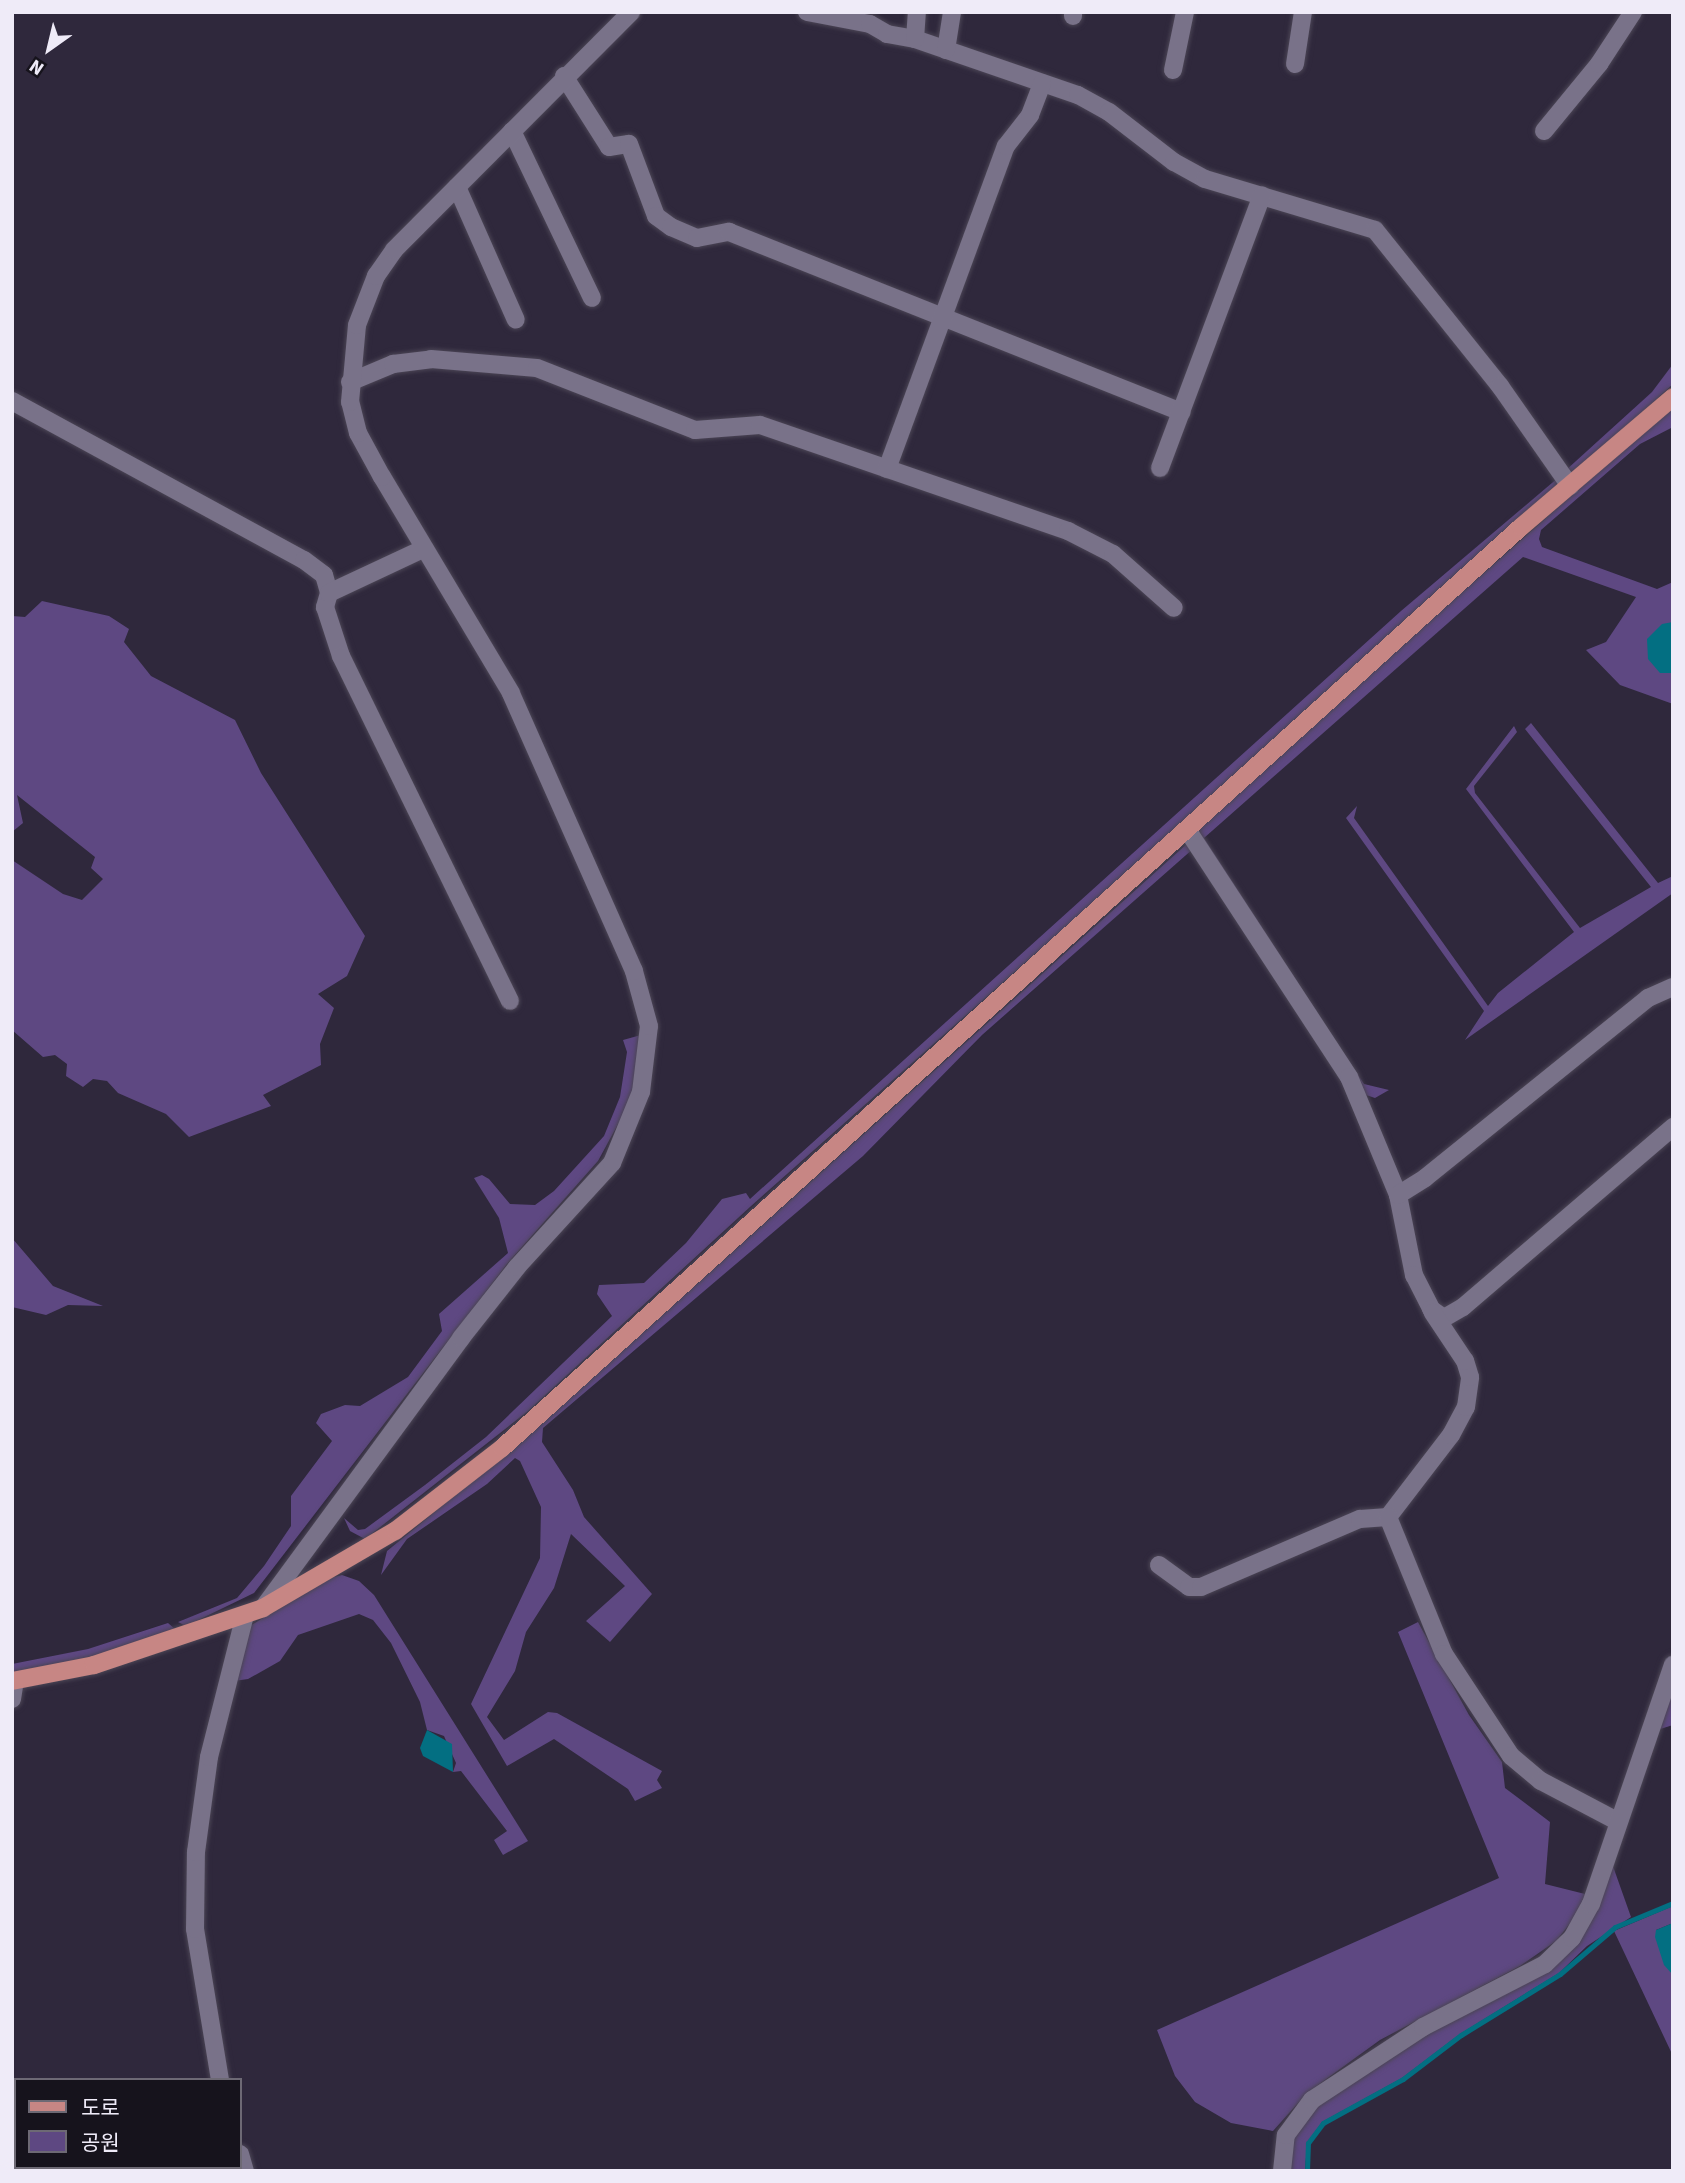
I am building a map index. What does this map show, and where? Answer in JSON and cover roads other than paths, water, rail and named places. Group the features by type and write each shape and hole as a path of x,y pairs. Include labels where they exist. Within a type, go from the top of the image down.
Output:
{"main road":[{"path":"13,1687 94,1665 263,1608 395,1531 502,1448 644,1316 1570,486 1673,397"}],"street":[{"path":"263,1608 461,1338 517,1267 612,1163 633,1121 648,1060 649,1026 637,979 546,771 511,693 423,549 358,433 350,382 357,325 376,276 394,250 564,76 631,12"},
{"path":"807,12 870,24 887,34 915,39 1042,83 1109,112 1174,162 1206,178 1375,230 1500,386 1570,486"},
{"path":"915,39 917,12"},
{"path":"946,50 952,12"},
{"path":"1173,70 1185,12"},
{"path":"1295,64 1303,12"},
{"path":"1544,131 1600,64 1633,12"},
{"path":"564,76 608,148 629,144 656,216 671,227 697,238 729,232 1181,412"},
{"path":"887,469 1006,146 1030,115 1042,83"},
{"path":"512,131 592,298"},
{"path":"457,187 516,320"},
{"path":"1160,468 1262,195"},
{"path":"350,382 393,364 430,359 537,368 682,426 719,430 760,425 1068,531 1113,554 1174,608"},
{"path":"12,401 304,560 324,575 329,593 325,607 341,656 510,1001"},
{"path":"329,593 423,549"},
{"path":"1159,1565 1189,1587 1201,1587 1360,1519 1388,1517 1460,1423 1469,1392 1465,1361 1431,1309 1414,1275 1398,1195 1349,1077 1188,831"},
{"path":"1398,1195 1425,1178 1648,998 1673,987"},
{"path":"1431,1309 1444,1318 1463,1307 1673,1127"},
{"path":"1388,1517 1444,1654 1511,1756 1541,1781 1617,1821"},
{"path":"220,2078 195,1928 196,1852 209,1757 245,1615"},
{"path":"1282,2171 1286,2135 1312,2100 1423,2027 1516,1982 1564,1947 1591,1904 1617,1821 1673,1665"}],"water":[{"path":"1673,622 1673,673 1660,673 1648,659 1647,639 1662,624"},
{"path":"427,1730 452,1744 453,1772 423,1756 420,1748"},
{"path":"1673,1923 1673,1975 1664,1965 1655,1937 1656,1930"}],"waterway":[{"path":"1307,2171 1308,2143 1323,2123 1403,2079 1461,2035 1560,1974 1615,1927 1673,1903"}]}
